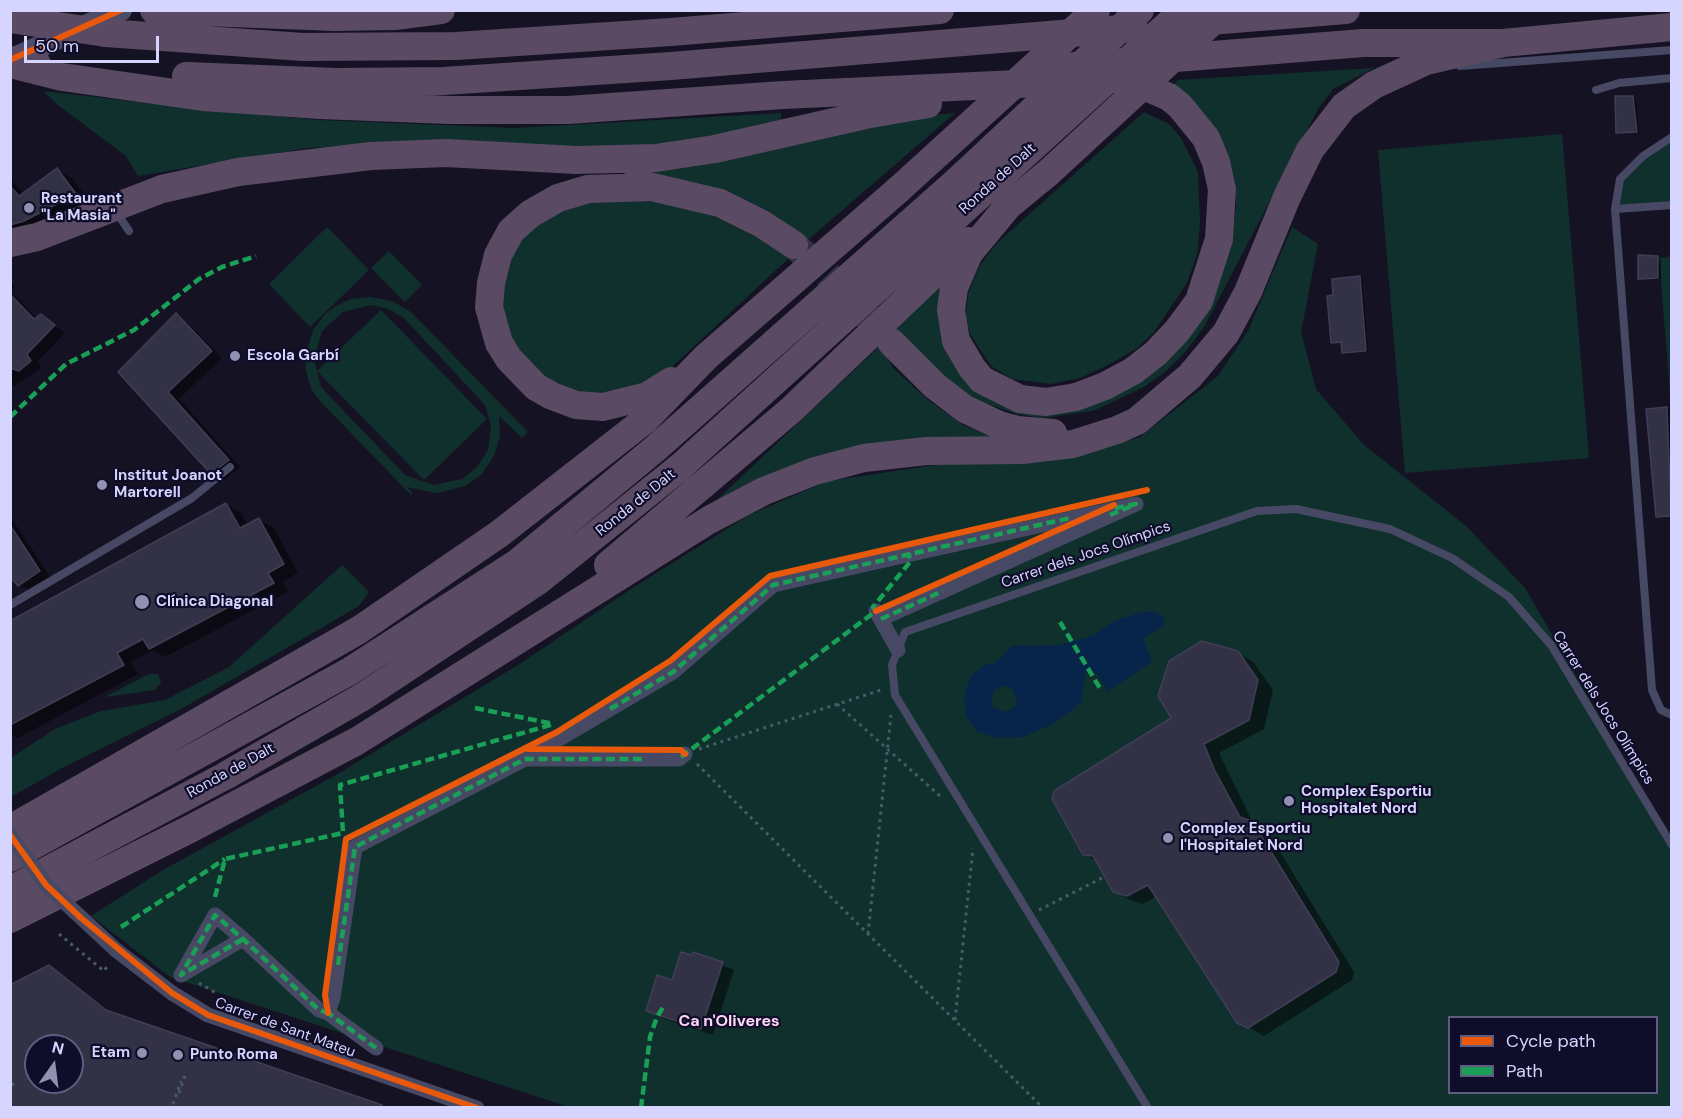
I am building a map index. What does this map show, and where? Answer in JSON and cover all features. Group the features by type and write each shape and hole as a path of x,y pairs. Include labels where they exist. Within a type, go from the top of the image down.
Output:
{"highway":[{"path":"155,10 334,17 395,16 441,10"},
{"path":"243,14 280,10"},
{"path":"10,19 113,22 303,47 456,46 671,32 940,10"},
{"path":"10,829 369,624 499,534 645,420 706,357 898,190 1096,10"},
{"name":"Ronda de Dalt","path":"10,858 350,671 517,563 656,448 957,181 1140,10"},
{"name":"Ronda de Dalt","path":"10,890 225,776 364,696 538,581 679,468 1184,10"},
{"path":"523,635 694,495 790,410 953,253 1048,173 1225,10"},
{"path":"19,64 218,78 337,82 444,81 695,64 1346,10"},
{"path":"783,95 941,77 1363,43 1503,43 1671,27"},
{"path":"10,919 192,828 357,741 709,520 764,491 814,471 864,458 896,454 1022,450 1072,444 1106,434 1137,421 1203,362 1226,333 1248,292 1287,198 1310,150 1325,127 1344,106 1391,76 1426,61 1503,43"},
{"path":"19,64 203,97 332,106 568,110 783,95 1122,81 1139,84 1169,97 1191,120 1211,149 1222,189 1221,222 1215,258 1199,300 1178,331 1151,357 1113,382 1076,397 1046,402 1034,402 996,389 982,380 962,354 952,328 951,310 954,288 969,253 1008,206"},
{"path":"10,243 37,237 162,189 238,172 371,156 446,153 576,160 656,158 715,149 908,106 1087,92 1143,97 1191,120"},
{"path":"298,164 388,162 512,167 590,175 720,203 762,224 794,245"},
{"path":"653,187 588,189 558,198 530,214 512,231 498,255 491,283 489,307 493,327 509,359 536,387 576,405 603,407 647,396 706,357"},
{"path":"892,343 935,386 965,409 999,425 1018,430 1047,434 1080,430 1124,417 1158,402"},
{"path":"10,932 110,881 192,828"}],"street":[{"path":"10,45 85,10"},
{"path":"19,64 113,22"},
{"path":"328,1013 333,998 355,847 525,759 673,672 773,585 1136,504 878,615 898,650"},
{"path":"525,759 679,759 686,754"},
{"name":"Carrer de Sant Mateu","path":"10,835 46,885 113,957 208,1015 474,1107"},
{"path":"243,939 319,1010 328,1013 376,1048"}],"lane":[{"path":"1447,68 1671,50"},
{"path":"1391,76 1428,70"},
{"path":"1596,90 1619,83 1671,78"},
{"path":"1671,137 1643,156 1620,179 1615,209 1652,690 1661,710 1671,715"},
{"path":"1615,209 1671,205"},
{"path":"119,216 129,231"},
{"path":"10,605 192,498 230,467"},
{"name":"Carrer dels Jocs Olímpics","path":"1148,1107 895,695 892,665 905,632 1257,511 1296,509 1380,526 1452,558 1509,597 1551,645 1671,845"}],"path":[{"path":"868,934 894,686 686,754 868,934 956,1020 1043,1107"},
{"path":"837,704 887,751 949,803"},
{"path":"956,1020 975,826"},
{"path":"1029,914 1104,876"},
{"path":"59,934 104,970 113,957"},
{"path":"180,1093 185,1076"},
{"path":"10,1093 15,1081"},
{"path":"173,1104 181,1081"}],"green space":[{"path":"1374,68 1333,89 1318,109 1204,327 1187,350 1164,373 1142,388 1093,411 1042,418 1017,414 976,400 946,379 895,330 941,284 947,353 969,383 985,397 1005,404 1135,385 1233,232 1236,205 1235,180 1226,149 1170,88 1178,80"},
{"path":"43,91 319,120 515,128 781,113 782,126 672,148 378,144 307,148 138,176 126,156 59,106"},
{"path":"1144,112 1169,124 1181,138 1198,172 1200,223 1197,255 1187,283 1154,332 1136,349 1106,366 1080,378 1051,384 1012,379 991,366 970,334 966,315 968,294 980,265 998,242"},
{"path":"955,113 803,244 793,228 776,216 643,170 901,118"},
{"path":"1562,134 1589,458 1405,473 1378,150"},
{"path":"1671,137 1671,205 1615,209 1620,179"},
{"path":"614,199 655,202 694,209 726,220 790,257 658,380 622,395 560,390 514,352 499,290 503,272 525,232 546,216 578,204"},
{"path":"327,227 369,270 310,327 269,284"},
{"path":"1292,227 1318,244 1301,332 1316,389 1363,444 1466,526 1525,588 1671,839 1671,1107 569,1107 170,977 91,916 163,870 336,775 518,665 634,587 749,515 828,481 955,462 1095,451 1140,437 1218,376 1248,331"},
{"path":"389,251 422,285 405,302 371,268"},
{"path":"1672,257 1671,404 1659,258"},
{"path":"370,297 392,301 411,312 528,432 522,438 499,416 500,436 494,456 481,475 465,486 437,493 407,487 413,493 411,495 320,401 312,390 306,372 305,357 313,330 326,313 351,299","holes":["371,305 388,309 404,318 485,405 491,426 488,450 477,467 462,479 434,485 405,475 321,387 314,359 322,331 343,312"]},
{"path":"381,310 487,419 424,480 317,371"},
{"path":"881,345 893,368 927,399 963,425 1000,440 879,447 704,512"},
{"path":"342,565 369,592 359,606 183,708 64,767 11,797 11,758 55,729 101,711 165,700 229,667"},
{"path":"149,674 158,674 161,682 155,690 105,697"}],"water":[{"path":"1142,612 1154,612 1164,617 1164,625 1143,639 1152,662 1108,691 1097,674 1086,671 1081,703 1051,725 1023,737 998,738 977,732 966,716 964,695 971,676 985,665 995,663 1012,646 1061,645 1094,635 1114,621","holes":["1003,686 1011,688 1017,698 1016,706 1005,712 993,707 991,698 995,690"]}],"building":[{"path":"1615,96 1633,96 1637,132 1616,133"},
{"name":"Restaurant \"La Masia\"","path":"57,168 76,194 24,221 10,225 10,186 19,196"},
{"path":"1638,255 1658,256 1658,278 1638,279"},
{"path":"1360,276 1366,351 1342,353 1341,342 1331,343 1327,296 1333,295 1332,279"},
{"path":"10,294 34,319 41,314 55,325 27,354 31,361 19,371 10,368"},
{"path":"176,313 212,351 168,392 229,460 211,474 118,372"},
{"path":"1667,407 1671,516 1656,517 1646,409"},
{"name":"Clínica Diagonal","path":"226,503 240,528 259,518 284,564 268,573 274,583 149,649 143,639 117,653 124,665 10,725 10,621"},
{"path":"10,525 40,571 18,586 10,577"},
{"name":"Complex Esportiu l'Hospitalet Nord","path":"1202,641 1238,651 1258,680 1249,720 1204,744 1214,769 1240,817 1252,821 1339,962 1336,972 1248,1028 1237,1023 1148,885 1127,896 1113,892 1093,856 1083,855 1052,799 1054,791 1171,718 1158,696 1169,661"},
{"path":"681,952 692,955 693,952 723,962 701,1029 646,1011 657,975 672,980"},
{"path":"49,965 106,1010 382,1105 382,1107 10,1107 10,985"}],"tunnel":[{"path":"796,247 824,271 892,343"}],"marked path":[{"path":"10,417 66,364 134,330 199,279 222,267 256,256"},
{"path":"1110,515 1136,504 1111,509"},
{"path":"610,709 673,672 773,585 1070,518"},
{"path":"681,757 876,611 873,607 910,562 909,554"},
{"path":"881,619 943,591"},
{"path":"1060,622 1101,690"},
{"path":"475,708 554,724"},
{"path":"215,897 225,859 343,833 340,785 554,724"},
{"path":"338,965 355,847 525,759 645,759"},
{"path":"121,927 225,859"},
{"path":"243,939 181,975 215,915 243,939 319,1010 328,1013"},
{"path":"641,1108 650,1037 657,1017 665,1004"},
{"path":"329,1010 328,1013 376,1048"}],"cycle path":[{"path":"10,60 121,10"},
{"path":"328,1013 325,995 346,839 557,732 670,661 770,576 1147,490"},
{"path":"876,611 1114,505"},
{"path":"528,749 681,750 685,754"},
{"path":"10,835 46,885 81,918 172,993 208,1015 477,1108"}],"place":[{"name":"Restaurant \"La Masia\"","path":"29,208"},
{"name":"Escola Garbí","path":"235,356"},
{"name":"Institut Joanot Martorell","path":"102,485"},
{"name":"Clínica Diagonal","path":"142,602"},
{"name":"Complex Esportiu Hospitalet Nord","path":"1289,801"},
{"name":"Complex Esportiu l'Hospitalet Nord","path":"1168,838"},
{"name":"Etam","path":"142,1053"},
{"name":"Punto Roma","path":"178,1055"}],"district":[{"name":"Ca n'Oliveres","path":"729,1022"}]}
